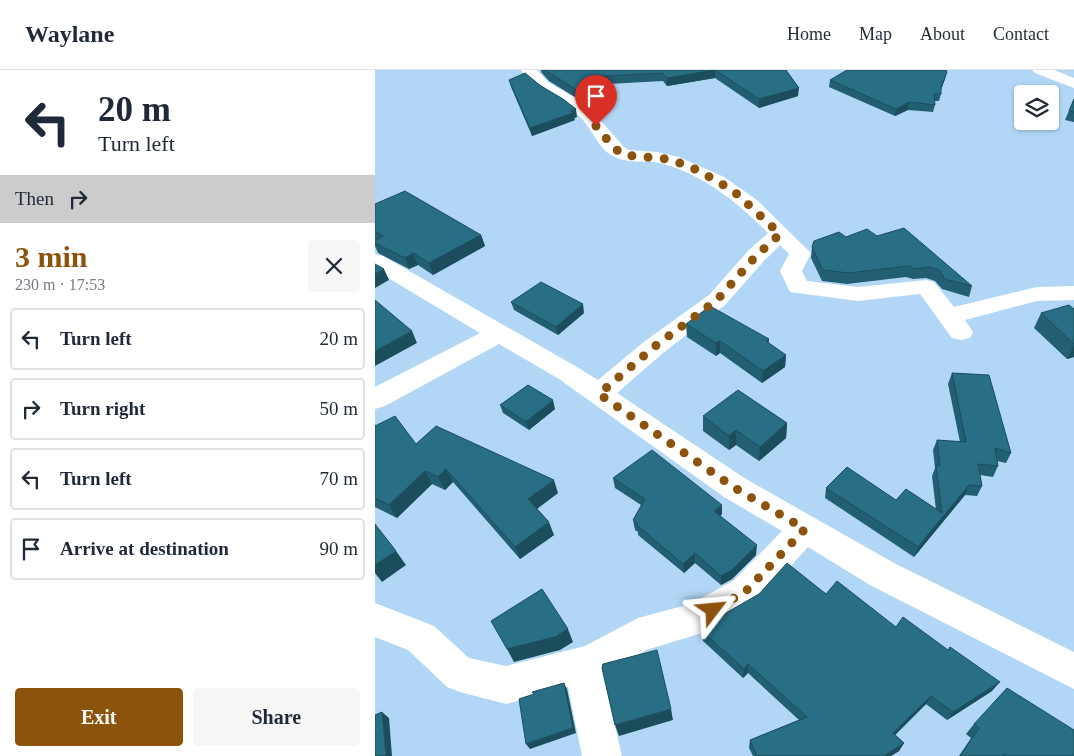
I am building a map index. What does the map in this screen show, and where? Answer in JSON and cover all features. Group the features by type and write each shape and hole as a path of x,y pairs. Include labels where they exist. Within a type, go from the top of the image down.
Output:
{"street":[{"path":"529,70 539,85 588,115 620,153 629,156 667,159 701,172 737,194 800,253 791,271 798,287 858,294 892,288 926,287 955,324 1037,294 1074,293"},
{"path":"1040,70 1074,83"},
{"path":"599,394 654,347 717,300 756,256 780,234"},
{"path":"375,261 568,373 735,488 882,574 1074,671"},
{"path":"375,399 500,332"},
{"path":"375,620 421,638 460,674 506,685 592,662 638,635 697,619 745,592 805,529"},
{"path":"592,662 585,680 602,756"}],"building":[{"path":"546,70 715,70 667,78 662,73 589,77 590,98"},
{"path":"715,70 786,70 799,88 759,99"},
{"path":"847,70 946,70 947,72 941,87 941,94 934,94 935,105 909,102 896,109 830,80"},
{"path":"525,73 576,109 571,111 573,113 530,128 509,80"},
{"path":"1074,99 1074,112 1069,111"},
{"path":"405,191 481,235 429,263 413,253 405,258 375,243 375,241 383,236 375,232 375,204"},
{"path":"904,228 972,286 945,279 939,270 929,267 916,269 908,266 849,273 823,270 812,247 814,241 839,232 846,237 867,229 877,236"},
{"path":"375,264 384,269 375,274"},
{"path":"541,282 583,304 556,327 511,302"},
{"path":"375,300 412,331 375,351"},
{"path":"1069,305 1074,309 1074,344 1041,313"},
{"path":"710,306 769,339 766,341 786,355 763,371 720,341 716,343 686,324"},
{"path":"952,373 989,375 1011,453 995,448 998,466 978,464 982,486 969,485 918,547 826,488 847,467 896,500 906,489 942,513 936,465 940,466 937,440 966,442"},
{"path":"528,385 553,400 526,422 500,405"},
{"path":"738,390 787,423 760,447 736,430 729,436 703,416"},
{"path":"395,416 416,444 436,426 554,480 528,499 549,522 515,547 446,469 438,477 425,471 389,505 375,498 375,426"},
{"path":"652,450 722,505 714,511 757,545 732,570 721,576 695,553 683,564 633,520 645,499 613,478"},
{"path":"375,524 396,551 375,565"},
{"path":"787,563 826,594 837,581 896,627 903,617 948,650 950,647 1000,682 953,712 931,696 893,733 904,743 884,756 757,756 750,740 807,717 748,664 744,669 702,631 712,621 759,594"},
{"path":"542,589 568,629 555,637 507,649 491,621"},
{"path":"657,650 671,709 615,725 602,668 603,664"},
{"path":"564,683 573,728 526,744 519,699 534,694 532,692"},
{"path":"1007,688 1074,730 1074,756 1007,756 1004,754 1003,756 960,756 979,728 974,724"},
{"path":"382,712 386,756 375,756 375,715"}],"route":[{"path":"596,126 614,148 624,155 667,159 689,166 719,182 737,194 780,234 756,256 717,300 654,347 599,394 735,488 805,529 745,592 713,610"}]}
